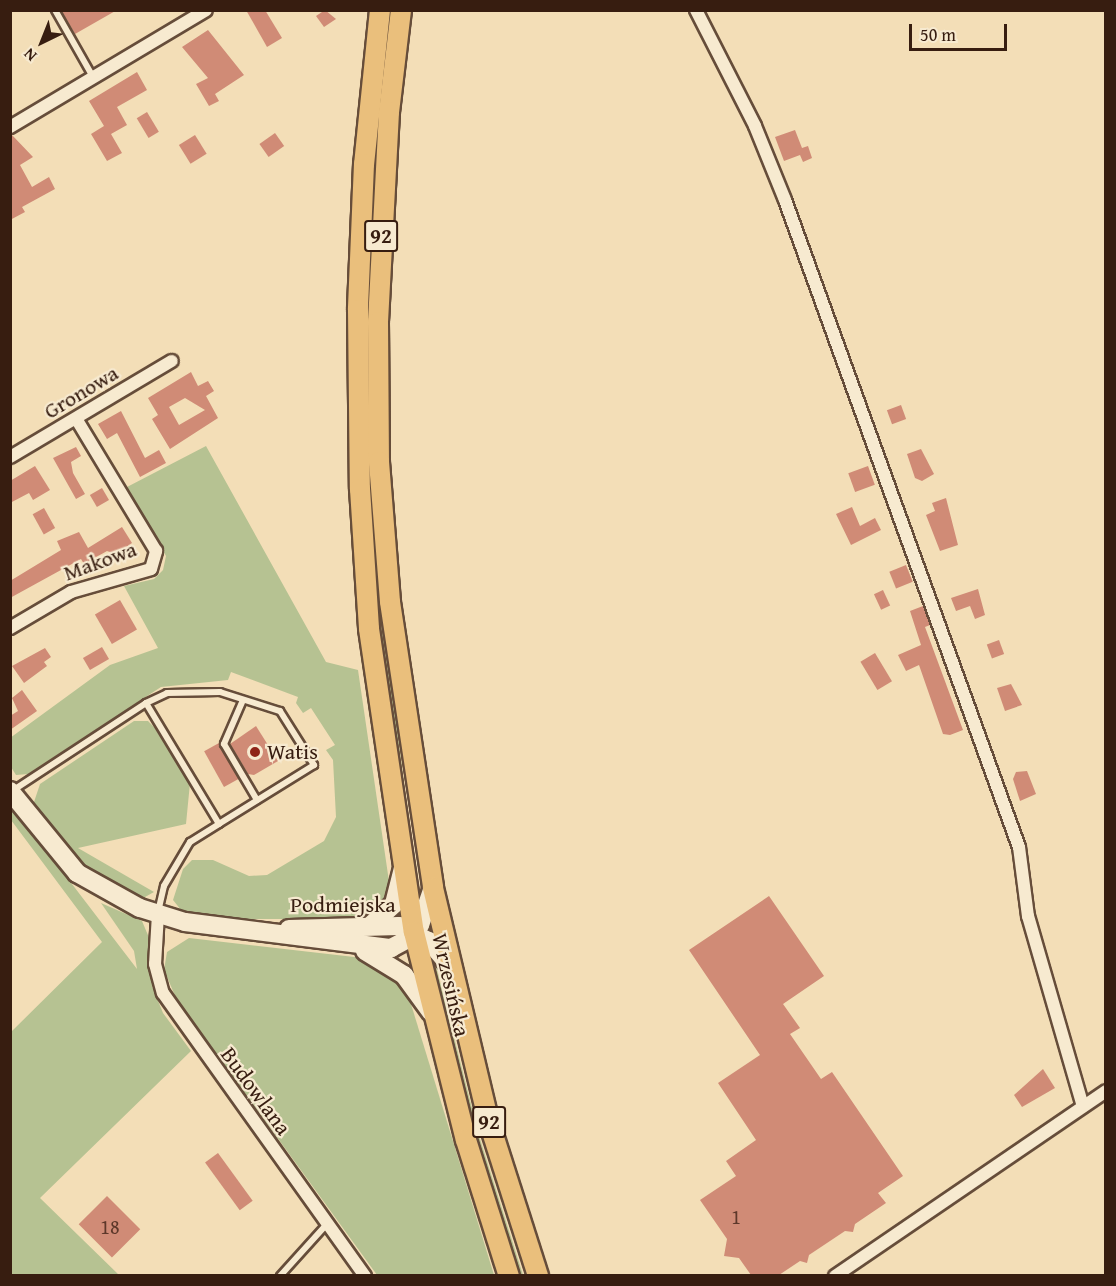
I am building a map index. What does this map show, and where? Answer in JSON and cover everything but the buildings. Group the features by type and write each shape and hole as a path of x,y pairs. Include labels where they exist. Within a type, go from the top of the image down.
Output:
{"main road":[{"name":"Wrzesińska","path":"380,10 364,164 357,373 363,548 377,699 414,932 466,1140 509,1275"},
{"name":"Wrzesińska","path":"400,10 382,216 379,439 390,602 415,776 434,888 451,966 488,1119 538,1275"}],"street":[{"path":"10,127 206,10"},
{"path":"696,10 755,126 785,200 1015,836 1028,916 1083,1106"},
{"name":"Gronowa","path":"10,458 172,361"},
{"name":"Makowa","path":"10,628 71,592 151,569 156,551 76,420"},
{"name":"Podmiejska","path":"11,791 77,873 158,914 208,926 272,931 352,946 390,948 414,932 428,913 434,888"},
{"path":"371,925 394,904 403,867"},
{"name":"Budowlana","path":"158,914 155,964 163,993 364,1275"},
{"name":"Podmiejska","path":"272,931 371,925 414,932 436,947 451,966"},
{"path":"352,946 380,957 404,975 434,1018"},
{"path":"835,1275 1106,1091"}],"lane":[{"path":"55,10 94,78"},
{"path":"11,791 147,703 167,693 220,692 280,711 314,765 190,842 164,886 158,914"},
{"path":"243,699 224,744 257,800"},
{"path":"147,703 219,824"},
{"path":"280,1275 327,1224"}],"green space":[{"path":"388,11 394,11 380,593 420,910 377,621 369,495 366,325 373,175"},
{"path":"206,446 326,662 358,670 391,895 372,916 360,919 204,919 185,915 173,900 183,869 192,860 213,860 249,876 267,875 324,841 336,817 333,760 326,750 335,745 311,708 303,713 296,703 298,697 231,672 228,680 161,687 28,774 16,775 11,767 10,738 110,665 158,648 124,586 154,579 163,570 166,556 127,487"},
{"path":"134,721 148,721 154,727 190,783 186,824 78,848 154,892 145,897 133,896 70,859 32,808 40,784"},
{"path":"10,803 137,969 134,951 101,903 142,921 150,940 152,986 163,1013 191,1051 40,1198 119,1275 11,1275 11,1032 102,942 11,820"},
{"path":"189,938 363,958 384,967 407,991 494,1275 377,1275 176,998 164,970 167,952"},
{"path":"425,944 432,950 479,1136 523,1275 517,1275 482,1171"}],"place":[{"name":"Watis","path":"255,752"}]}
